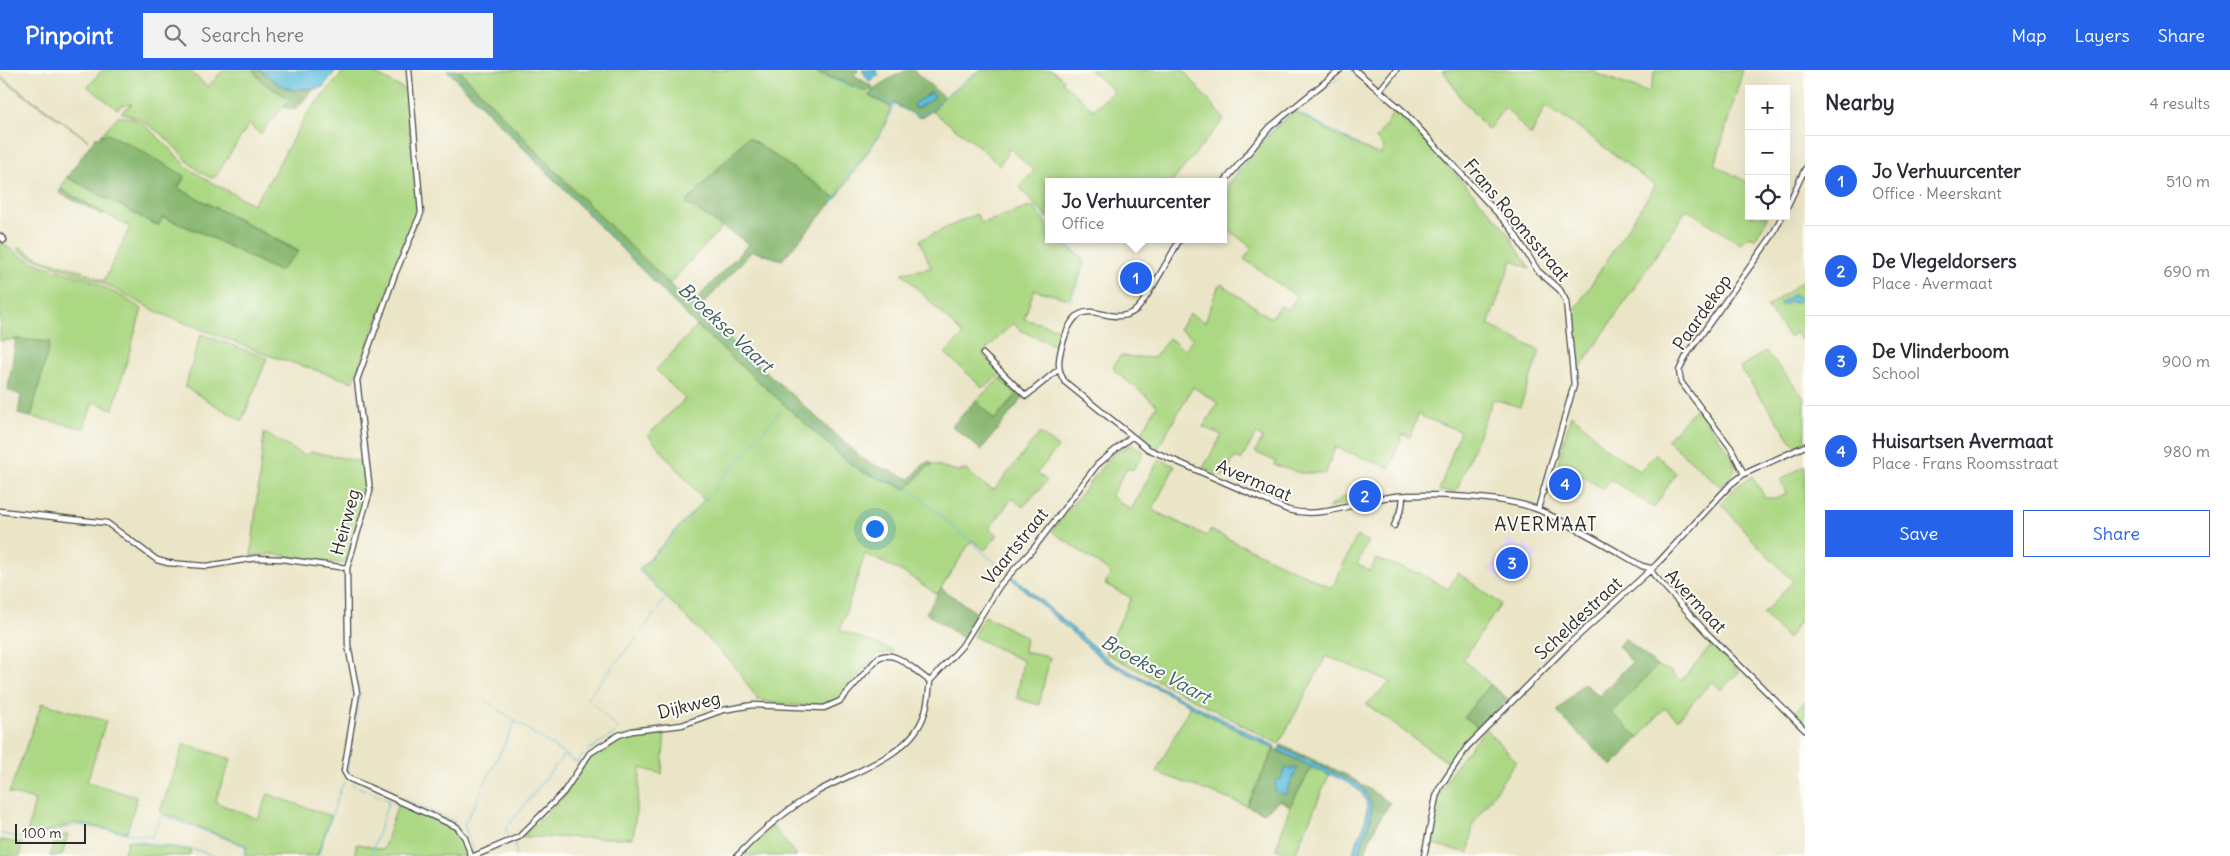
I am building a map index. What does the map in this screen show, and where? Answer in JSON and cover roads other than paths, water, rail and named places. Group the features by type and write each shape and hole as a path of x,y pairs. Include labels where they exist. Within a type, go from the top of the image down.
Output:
{"street":[{"name":"Heirweg","path":"410,70 422,213 395,274 357,380 370,491 347,568 348,645 357,693 344,771 346,776 457,827 465,838 473,856"},
{"path":"1227,178 1270,127 1340,70"},
{"name":"Frans Roomsstraat","path":"1355,70 1366,82 1380,90 1401,109 1511,228 1538,271 1560,290 1566,301 1574,385 1538,509"},
{"path":"1380,90 1396,70"},
{"path":"1790,201 1805,169"},
{"name":"Paardekop","path":"1744,474 1731,448 1681,382 1679,371 1686,356 1767,242 1780,220"},
{"path":"983,354 1026,396 1059,369 1058,358 1066,330 1072,320 1084,313 1125,315 1135,311 1178,243"},
{"name":"Avermaat","path":"1059,369 1060,375 1070,387 1093,403 1131,437 1148,449 1298,513 1327,512 1362,502 1403,496 1457,496 1510,502 1538,509 1642,566 1650,568 1654,576 1706,632 1805,730"},
{"name":"Vaartstraat","path":"930,681 962,646 990,597 1034,548 1097,465 1131,437"},
{"name":"Scheldestraat","path":"1424,856 1436,797 1440,787 1467,747 1561,652 1650,568 1657,564 1730,485 1744,474 1805,446"},
{"path":"1394,526 1402,507 1403,496"},
{"path":"0,511 107,523 157,560 168,563 207,566 264,558 347,568"},
{"name":"Dijkweg","path":"473,856 519,837 563,793 590,753 620,735 632,731 682,725 723,710 746,706 824,708 832,706 840,701 882,655 889,655 899,659 930,681"},
{"path":"738,856 767,827 798,803 894,752 909,740 923,719 930,681"}],"water":[{"path":"260,70 336,70 323,87 294,90 282,86"},
{"path":"862,70 876,70 879,75 869,81"},
{"path":"932,92 935,97 916,109 913,104"},
{"path":"1793,294 1798,296 1800,301 1794,303 1789,301 1786,305 1781,305 1780,303"},
{"path":"1014,577 1110,661 1275,746 1274,749 1104,661 1012,579"},
{"path":"1280,747 1358,784 1366,793 1370,801 1370,818 1358,856 1352,856 1367,813 1365,799 1361,793 1346,782 1278,750"},
{"path":"1294,767 1297,769 1285,795 1275,791 1275,781 1281,780 1285,768 1291,769"}],"waterway":[{"name":"Broekse Vaart","path":"451,70 621,246 858,467 866,472 905,485 1006,572"},
{"path":"947,95 979,70"},
{"path":"816,74 864,91"},
{"path":"1236,174 1262,141 1281,122 1341,77"},
{"path":"870,93 917,116 934,108 944,97"},
{"path":"869,148 886,125 894,104"},
{"path":"1295,111 1359,145"},
{"path":"831,205 848,175 866,153"},
{"path":"1227,186 1233,178"},
{"path":"1034,207 1045,223"},
{"path":"1062,243 1081,255 1085,263 1071,301"},
{"path":"711,493 781,410"},
{"path":"658,609 666,597 642,572 642,568 708,496"},
{"path":"641,632 655,613"},
{"path":"619,730 587,698 637,637"},
{"path":"360,693 347,767 349,774 456,823"},
{"path":"486,701 577,763 584,754"},
{"path":"473,850 464,825 516,721"},
{"path":"587,751 615,733"},
{"path":"511,836 505,830 564,755"},
{"path":"318,856 341,788 345,782"},
{"path":"351,784 418,813"},
{"path":"371,856 389,800"},
{"path":"0,833 21,838 32,837 77,825 152,837 161,815 245,846 246,849 242,856"},
{"path":"423,815 451,829 461,839 467,856"},
{"path":"129,840 201,851 214,856"},
{"path":"515,844 516,856"}],"place":[{"name":"Jo Verhuurcenter","path":"1136,278"},
{"name":"Huisartsen Avermaat","path":"1565,484"},
{"name":"De Vlegeldorsers","path":"1365,496"},
{"name":"De Vlinderboom","path":"1512,563"}],"district":[{"name":"AVERMAAT","path":"1546,524"}]}
